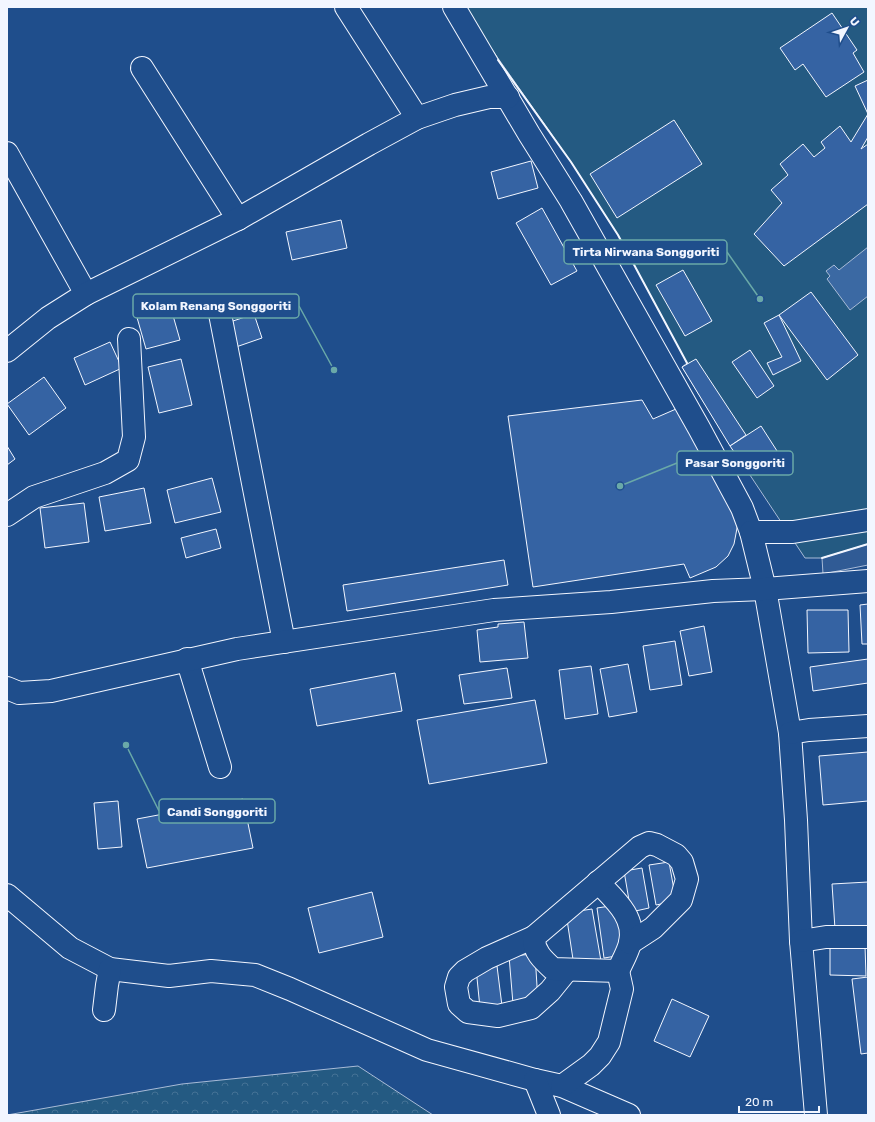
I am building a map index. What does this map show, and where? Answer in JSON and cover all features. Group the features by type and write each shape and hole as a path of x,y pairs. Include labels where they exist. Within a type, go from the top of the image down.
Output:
{"street":[{"path":"346,7 417,118"},
{"path":"454,7 571,202 695,421 742,508 751,532 765,589 790,733 796,820 801,941 816,1115"},
{"path":"142,68 238,219"},
{"path":"7,351 48,318 86,294 238,219 417,118 455,105 489,97 508,97"},
{"path":"7,153 86,294"},
{"path":"220,314 284,642"},
{"path":"7,515 34,497 106,473 128,460 134,437 129,339"},
{"path":"751,532 792,532 868,520"},
{"path":"7,688 20,692 51,691 237,648 494,610 611,602 713,591 765,589 868,581"},
{"path":"187,659 220,767"},
{"path":"790,733 809,730 868,726"},
{"path":"567,970 550,991 531,1008 498,1016 468,1012 459,1004 456,987 460,977 465,971 487,958 534,937 598,882 640,848 649,843 657,845 676,855 682,862 687,880 680,900 653,928 630,943"},
{"path":"562,1086 591,1065 600,1056 609,1042 622,989 618,971 630,943 631,925 623,910 598,882"},
{"path":"7,895 70,948 110,969 169,976 211,971 255,975 290,988 427,1050 562,1086 630,1115"},
{"path":"534,937 533,944 539,955 553,969 618,971"},
{"path":"801,941 826,937 868,937"},
{"path":"104,1010 110,969"},
{"path":"535,1080 549,1115"}],"green space":[{"path":"462,7 868,7 868,544 822,558 805,558 730,445 682,367 687,363 618,235 571,162"},
{"path":"358,1066 433,1115 7,1115 182,1084"}],"shaded area":[{"path":"868,247 868,296 850,310 827,279 830,276 826,271 834,265 839,270"},
{"path":"868,544 868,565 823,574 822,558"}],"building":[{"path":"832,13 857,50 853,53 864,72 826,97 803,64 795,70 780,48"},
{"path":"868,80 868,114 855,86"},
{"path":"868,114 868,137 861,149 868,144 868,204 784,266 754,234 782,203 771,190 788,175 780,164 803,144 814,157 825,148 821,142 840,126 851,142"},
{"path":"674,120 702,164 617,218 590,174"},
{"path":"531,161 538,188 498,199 491,172"},
{"path":"542,208 577,271 551,285 516,223"},
{"path":"341,220 347,248 292,260 286,232"},
{"path":"683,270 712,321 685,336 656,285"},
{"path":"811,292 858,355 827,380 779,315"},
{"path":"168,298 180,340 146,349 134,307"},
{"path":"254,314 262,338 236,347 227,323"},
{"path":"779,315 801,361 773,375 767,363 782,357 764,323"},
{"path":"110,342 122,368 85,385 74,358"},
{"path":"750,350 774,386 757,398 732,362"},
{"path":"181,359 192,405 159,413 148,367"},
{"path":"696,359 746,435 730,446 682,367"},
{"path":"44,377 66,408 29,435 7,404"},
{"path":"642,400 653,419 676,409 714,472 738,523 734,544 728,556 716,567 690,578 684,564 533,587 508,416"},
{"path":"761,426 779,454 749,474 730,446"},
{"path":"7,446 15,459 7,465"},
{"path":"212,478 221,512 175,523 167,490"},
{"path":"144,488 151,523 105,531 99,497"},
{"path":"84,503 89,542 45,548 40,508"},
{"path":"216,529 221,548 186,558 181,538"},
{"path":"504,560 508,585 347,611 343,585"},
{"path":"868,604 868,644 862,644 860,605"},
{"path":"807,610 848,610 849,652 808,653"},
{"path":"524,622 528,658 480,662 477,630 498,627 498,624"},
{"path":"704,626 712,672 689,676 680,631"},
{"path":"675,641 682,685 650,690 643,646"},
{"path":"868,659 868,683 813,691 810,667"},
{"path":"628,664 637,712 609,717 600,669"},
{"path":"591,666 598,714 565,719 559,670"},
{"path":"507,668 512,698 464,704 459,675"},
{"path":"395,673 402,711 317,726 310,689"},
{"path":"535,700 547,763 429,784 417,720"},
{"path":"868,752 868,801 823,805 819,756"},
{"path":"243,799 253,848 147,868 137,819"},
{"path":"118,801 122,847 98,849 94,803"},
{"path":"669,862 676,901 656,905 649,865"},
{"path":"642,868 649,908 631,912 624,871"},
{"path":"868,882 868,927 835,929 832,884"},
{"path":"372,892 383,937 319,953 308,908"},
{"path":"617,905 623,955 604,958 597,908"},
{"path":"592,909 601,961 574,966 566,913"},
{"path":"830,945 865,946 866,976 830,975"},
{"path":"535,954 538,1002 513,1004 509,956"},
{"path":"497,966 502,1006 480,1008 476,968"},
{"path":"868,977 868,1053 861,1054 852,979"},
{"path":"672,999 709,1016 690,1057 654,1041"}],"wall":[{"path":"498,60 571,162 618,235 687,363"},
{"path":"822,558 868,544"}],"place":[{"name":"Tirta Nirwana Songgoriti","path":"760,299"},
{"name":"Kolam Renang Songgoriti","path":"334,370"},
{"name":"Pasar Songgoriti","path":"620,486"},
{"name":"Candi Songgoriti","path":"126,745"}]}
